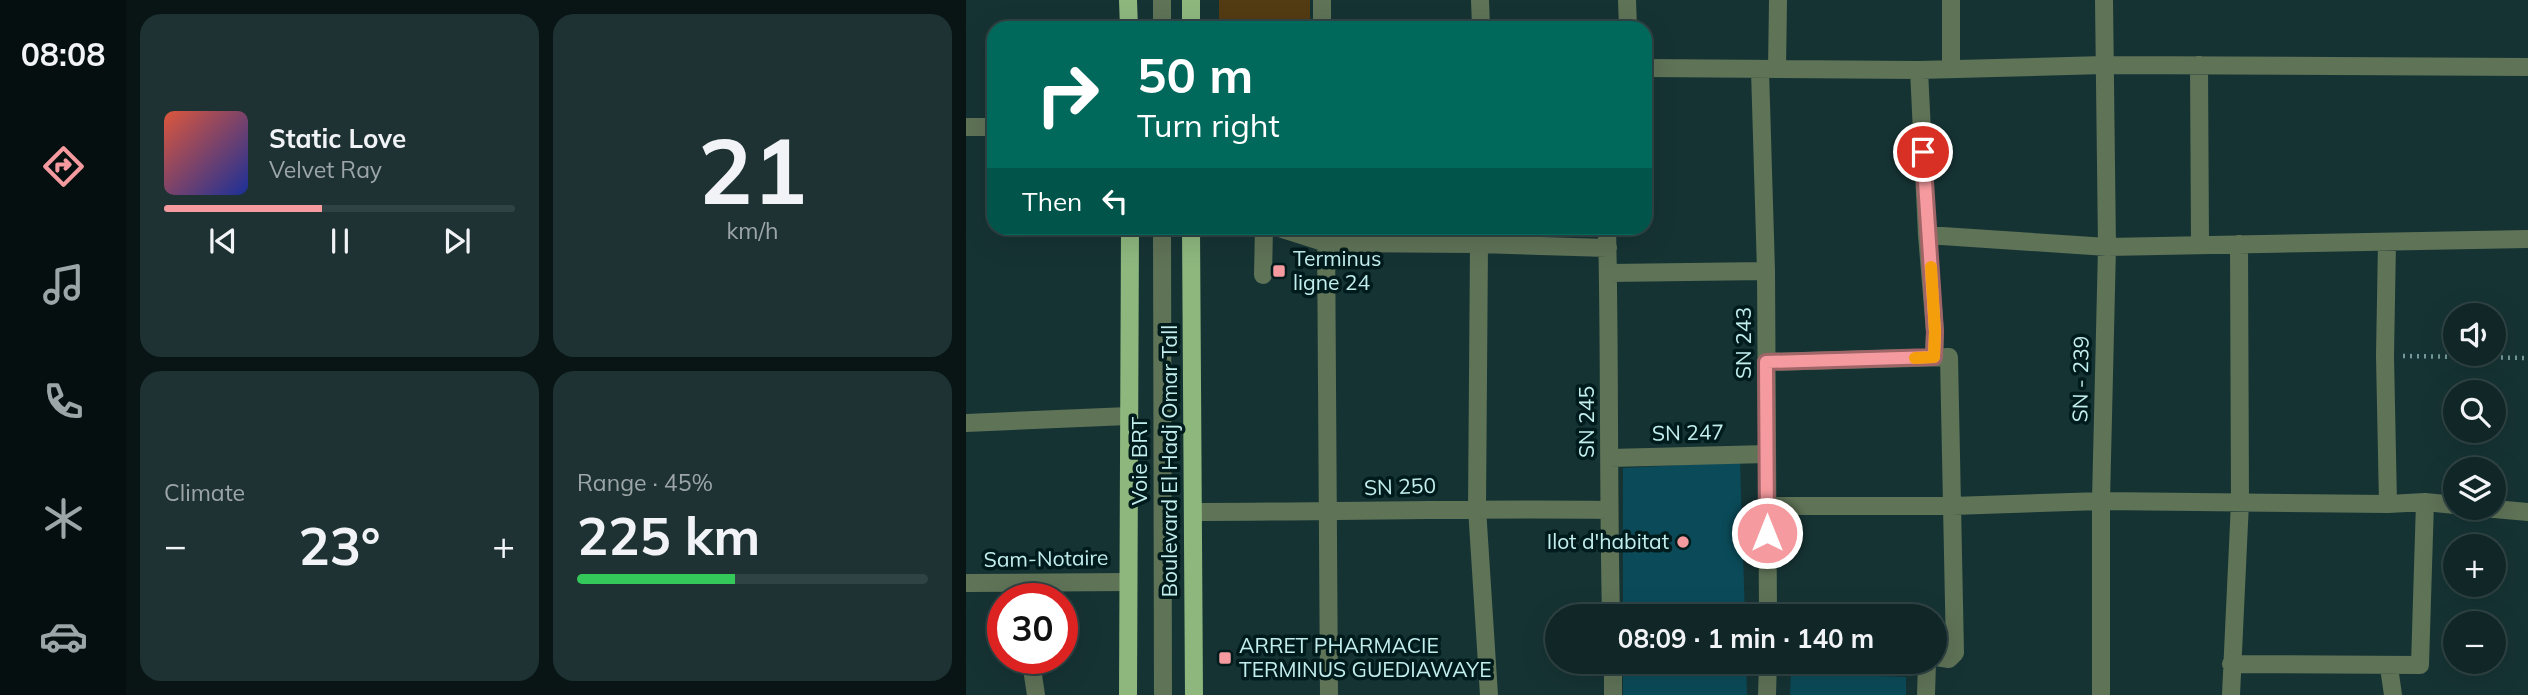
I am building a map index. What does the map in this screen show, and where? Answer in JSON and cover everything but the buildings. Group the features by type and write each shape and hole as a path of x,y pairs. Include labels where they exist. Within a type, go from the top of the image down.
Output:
{"main road":[{"path":"1128,0 1129,21"},
{"path":"1191,0 1191,21"},
{"name":"Boulevard El Hadj Omar Tall","path":"1128,695 1130,235"},
{"name":"Boulevard El Hadj Omar Tall","path":"1191,235 1194,695"}],"street":[{"path":"1162,0 1162,21"},
{"path":"1322,0 1322,21"},
{"path":"1480,0 1481,21"},
{"path":"1627,0 1628,21"},
{"name":"SN 243","path":"1768,604 1766,271 1769,70 1778,0"},
{"path":"1951,0 1951,68"},
{"name":"SN - 239","path":"2101,695 2101,501 2107,247 2104,0"},
{"path":"1652,68 1919,70 2104,65 2528,67"},
{"path":"2199,65 2200,245"},
{"path":"1919,70 1935,332 1934,357"},
{"path":"966,127 987,127"},
{"path":"1927,234 2107,247 2528,239"},
{"name":"Voie BRT","path":"1162,235 1163,695"},
{"path":"1263,275 1264,235"},
{"path":"1329,695 1326,235 1608,248"},
{"name":"SN 245","path":"1607,235 1611,604"},
{"path":"2387,242 2385,356 2388,504"},
{"path":"1479,244 1477,508 1489,695"},
{"path":"2231,695 2240,502 2239,244"},
{"path":"1609,273 1766,271"},
{"path":"1766,362 1949,357 1955,653 1947,659"},
{"path":"966,423 1128,416"},
{"name":"SN 247","path":"1610,458 1767,454"},
{"path":"1767,506 1952,506 2101,501 2443,504"},
{"path":"2231,664 2418,667 2421,664 2425,502"},
{"name":"SN 250","path":"1194,512 1477,508 1608,510"},
{"path":"2506,510 2528,512"},
{"name":"Sam-Notaire","path":"966,583 1127,582"},
{"path":"2389,667 2393,695"},
{"path":"1033,674 1036,695"},
{"path":"1613,674 1614,695"},
{"path":"1768,674 1768,695"},
{"path":"1926,695 1927,674"}],"path":[{"path":"2385,356 2528,358"}],"shaded area":[{"path":"1219,0 1310,0 1310,21 1219,21"}],"slow traffic":[{"path":"1915,358 1934,357 1931,267"}],"place":[{"name":"Terminus ligne 24","path":"1279,271"},
{"name":"Ilot d'habitat","path":"1683,542"},
{"name":"ARRET PHARMACIE TERMINUS GUEDIAWAYE","path":"1225,658"}],"route":[{"path":"1767,533 1766,362 1934,357 1932,271 1927,234 1923,152"}]}
